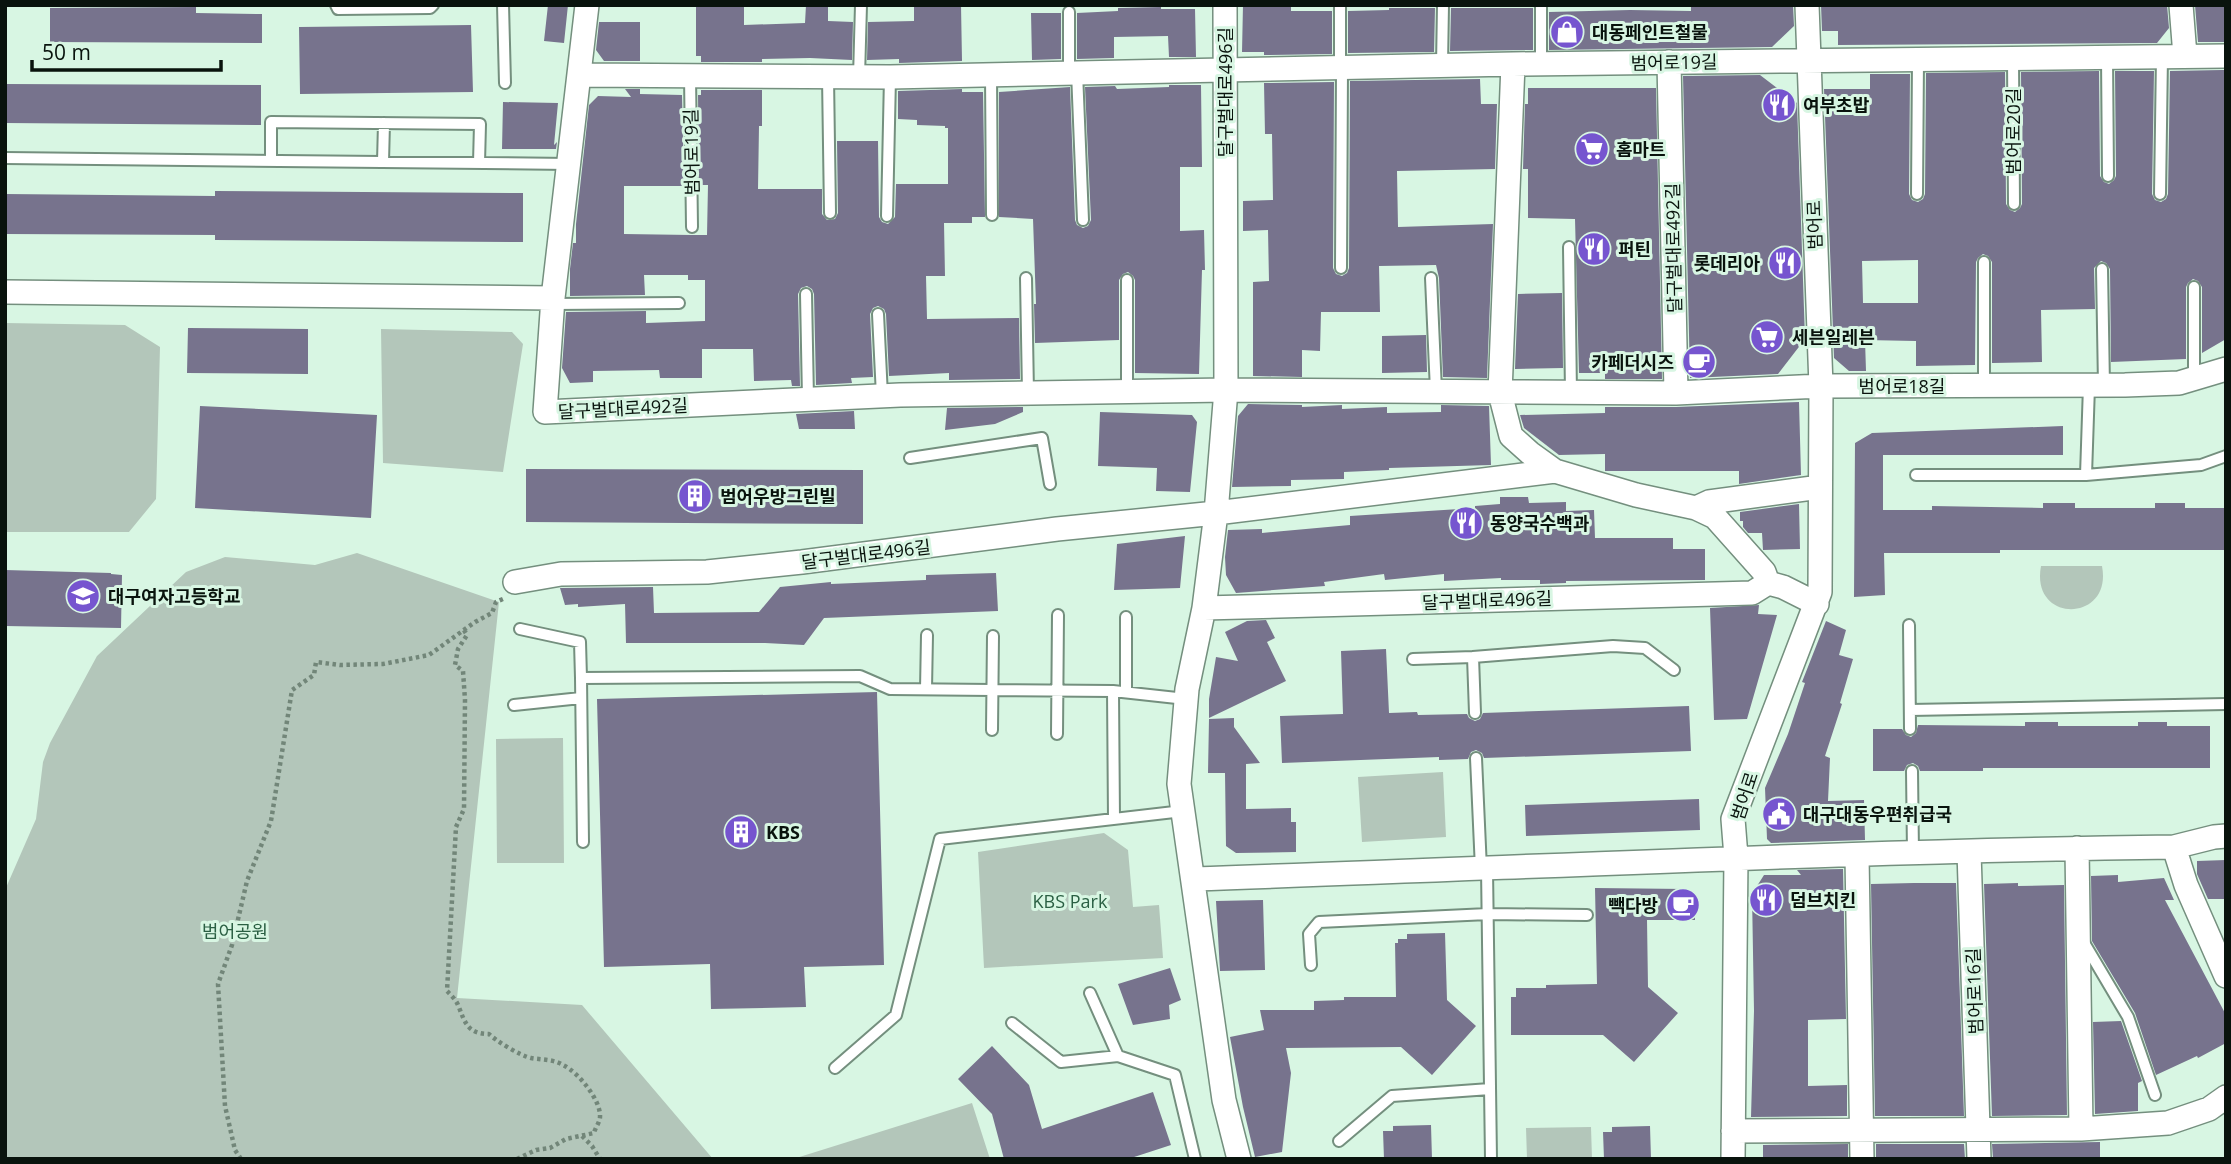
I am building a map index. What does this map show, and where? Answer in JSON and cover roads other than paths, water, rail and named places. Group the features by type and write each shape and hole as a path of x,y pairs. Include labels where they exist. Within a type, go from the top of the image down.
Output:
{"street":[{"name":"달구벌대로492길","path":"587,5 553,301 545,412 882,396 1028,393 1226,390 1676,393 1821,386"},
{"name":"달구벌대로496길","path":"1225,5 1226,390 1216,513 1204,608 1186,699 1179,785 1224,1100 1239,1159"},
{"name":"범어로","path":"1733,1159 1736,857 1733,819 1820,592 1821,386 1807,5"},
{"path":"2173,56 2181,5"},
{"path":"1807,60 2226,56"},
{"name":"범어로19길","path":"581,75 891,77 1807,60"},
{"name":"달구벌대로492길","path":"1669,62 1676,393"},
{"path":"1500,393 1513,64"},
{"path":"5,292 553,301"},
{"name":"범어로18길","path":"1821,386 2096,386 2179,383 2226,369"},
{"name":"달구벌대로496길","path":"1204,608 1752,593 1768,583 1764,572 1715,517 1696,508 1636,495 1555,471 1511,436 1500,393"},
{"name":"달구벌대로496길","path":"512,589 561,574 707,572 1555,471"},
{"path":"1696,508 1709,502 1820,486"},
{"path":"1768,583 1783,587 1817,604"},
{"path":"1193,879 1484,870 1736,857 2174,847 2226,836"},
{"path":"2174,847 2186,886 2226,976"},
{"path":"2077,848 2081,1129"},
{"name":"범어로16길","path":"1969,852 1979,1159"},
{"path":"1857,856 1861,1159"},
{"path":"1733,1131 2081,1129 2168,1123 2209,1109 2226,1097"}],"lane":[{"path":"336,5 338,9 430,8 433,5"},
{"path":"503,5 505,83"},
{"path":"859,77 861,5"},
{"path":"1442,65 1443,5"},
{"path":"1541,5 1541,63"},
{"path":"1340,6 1341,268"},
{"path":"1069,12 1083,220"},
{"path":"2160,194 2173,56"},
{"path":"2107,57 2108,176"},
{"name":"범어로20길","path":"2013,58 2014,204"},
{"path":"1917,194 1918,59"},
{"path":"991,74 992,215"},
{"name":"범어로19길","path":"690,76 692,227"},
{"path":"828,77 830,213"},
{"path":"887,216 891,77"},
{"path":"271,161 271,122 384,123 480,124 479,163"},
{"path":"383,162 384,123"},
{"path":"5,158 570,164"},
{"path":"1569,247 1571,393"},
{"path":"1984,262 1984,386"},
{"path":"2086,475 2096,386 2102,269"},
{"path":"1026,278 1028,393"},
{"path":"1431,278 1436,391"},
{"path":"1127,280 1127,391"},
{"path":"2194,287 2194,378"},
{"path":"806,294 808,399"},
{"path":"553,301 679,303"},
{"path":"878,314 882,396"},
{"path":"910,458 1042,438 1050,484"},
{"path":"1916,475 2086,475 2201,466 2226,456"},
{"path":"1057,734 1058,615"},
{"path":"1126,617 1126,692"},
{"path":"1909,625 1910,729"},
{"path":"520,629 580,642 583,842"},
{"path":"926,689 928,635"},
{"path":"992,730 993,636"},
{"path":"1413,659 1613,646 1644,648 1674,670"},
{"path":"1473,657 1475,713"},
{"path":"582,678 860,676 890,689 1113,691 1186,699"},
{"path":"1113,691 1114,819"},
{"path":"514,705 582,698"},
{"path":"1910,710 2226,704"},
{"path":"1476,758 1488,914 1491,1159"},
{"path":"1912,771 1913,853"},
{"path":"835,1068 896,1015 940,839 1183,811"},
{"path":"1311,965 1310,934 1319,922 1488,914 1587,915"},
{"path":"2078,933 2128,1017 2155,1096"},
{"path":"1090,993 1118,1055"},
{"path":"1012,1023 1061,1062 1118,1055 1174,1075 1195,1159"},
{"path":"1339,1140 1392,1096 1490,1089"}],"place":[{"name":"대동페인트철물","path":"1567,32"},
{"name":"여부초밥","path":"1779,105"},
{"name":"홈마트","path":"1592,149"},
{"name":"퍼틴","path":"1594,249"},
{"name":"롯데리아","path":"1785,263"},
{"name":"세븐일레븐","path":"1767,337"},
{"name":"카페더시즈","path":"1699,362"},
{"name":"범어우방그린빌","path":"695,496"},
{"name":"동양국수백과","path":"1466,523"},
{"name":"대구여자고등학교","path":"83,596"},
{"name":"대구대동우편취급국","path":"1779,814"},
{"name":"KBS","path":"741,832"},
{"name":"덤브치킨","path":"1766,900"},
{"name":"빽다방","path":"1683,905"}],"park label":[{"name":"KBS Park","path":"1070,901"},
{"name":"범어공원","path":"235,931"}]}
